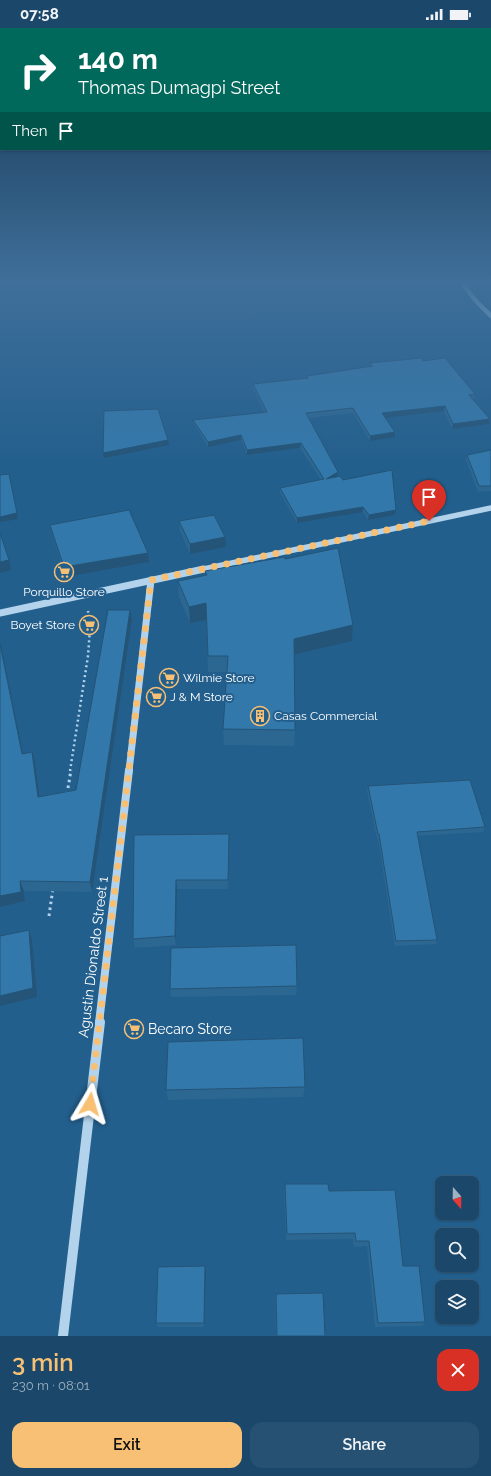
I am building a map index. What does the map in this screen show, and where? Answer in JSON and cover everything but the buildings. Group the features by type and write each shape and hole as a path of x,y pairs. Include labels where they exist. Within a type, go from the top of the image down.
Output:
{"street":[{"path":"0,613 491,508"},
{"name":"Agustin Dionaldo Street 1","path":"63,1336 151,580"}],"path":[{"path":"67,798 90,641 89,617 84,595"},
{"path":"49,916 54,884"}],"place":[{"name":"Porquillo Store","path":"64,572"},
{"name":"Boyet Store","path":"89,625"},
{"name":"Wilmie Store","path":"169,678"},
{"name":"J & M Store","path":"156,697"},
{"name":"Casas Commercial","path":"260,716"},
{"name":"Becaro Store","path":"134,1029"}],"route":[{"path":"90,1104 151,580 429,521"}]}
